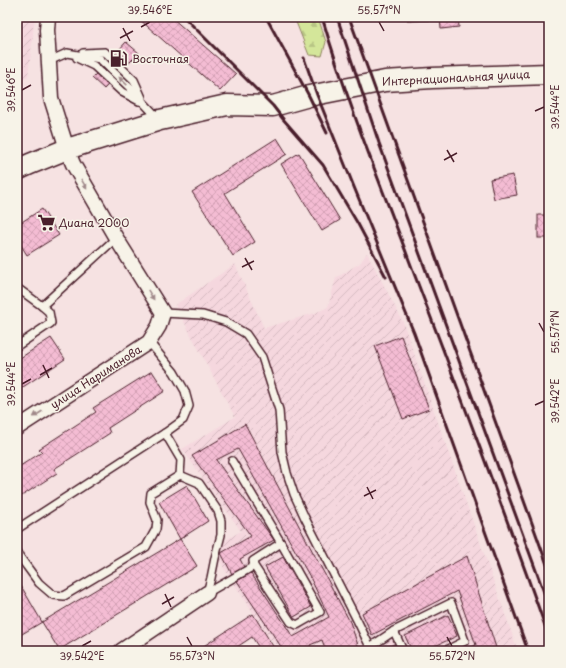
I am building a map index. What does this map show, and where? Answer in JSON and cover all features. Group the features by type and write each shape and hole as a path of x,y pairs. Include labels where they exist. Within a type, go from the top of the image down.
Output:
{"street":[{"path":"48,17 47,30 51,98 67,149 73,164 116,238 163,314"},
{"name":"Интернациональная улица","path":"17,170 67,149 160,120 227,105 273,106 309,96 385,81 549,74"},
{"name":"улица Нариманова","path":"17,428 149,342 159,326 163,314"},
{"path":"121,651 207,594"}],"lane":[{"path":"49,61 68,54 105,52 134,80 144,103 160,120"},
{"path":"68,54 94,66 122,92 144,103"},
{"path":"42,306 116,238"},
{"path":"17,289 49,312 51,323 17,346"},
{"path":"163,314 203,315 226,322 246,334 262,357 279,410 282,452 294,494 371,649 394,631 451,603 465,641 445,651"},
{"path":"17,529 183,420 189,406 186,391 174,372 149,342"},
{"path":"165,433 181,460 180,475"},
{"path":"232,460 281,543 320,612 297,625 291,622 254,566 253,561 281,543"},
{"path":"17,553 39,583 52,595 64,596 146,547 156,529 157,520 150,502 151,493 180,475"},
{"path":"180,475 199,483 218,511 221,521 220,535 207,594"},
{"path":"207,594 254,566"},
{"path":"394,631 403,651"}],"shaded area":[{"path":"17,17 35,17 28,76 17,83"},
{"path":"367,253 403,322 518,651 278,651 225,570 213,548 241,531 182,449 235,417 175,305 235,264 264,328 315,313 328,307 336,278 360,263"}],"green space":[{"path":"294,17 318,17 326,42 322,56 309,55"}],"building":[{"path":"137,17 171,17 236,74 220,91"},
{"path":"408,17 434,17 434,20 408,21"},
{"path":"440,17 458,17 459,27 441,29"},
{"path":"126,42 139,53 130,62 118,51"},
{"path":"118,51 130,62 104,89 92,78"},
{"path":"277,138 287,154 225,193 255,242 233,256 192,192"},
{"path":"299,153 340,220 322,231 281,164"},
{"path":"513,175 517,195 494,199 490,179"},
{"path":"42,209 59,235 27,255 17,239 17,225"},
{"path":"538,215 549,215 549,238 538,238"},
{"path":"401,336 429,409 403,419 375,346"},
{"path":"51,338 65,359 17,391 17,360"},
{"path":"152,371 165,391 108,428 110,433 54,469 57,473 17,499 17,468 42,452 39,449 96,412 93,408"},
{"path":"245,424 350,622 360,651 326,651 322,640 310,645 313,651 284,651 237,581 251,573 293,637 329,617 310,577 238,449 216,460 274,540 240,559 244,567 232,574 221,553 251,536 192,456"},
{"path":"187,485 208,521 180,539 159,502"},
{"path":"180,539 197,566 59,650 42,622"},
{"path":"467,556 497,651 463,651 476,645 457,591 372,635 362,613"},
{"path":"283,557 311,607 294,617 265,567"},
{"path":"17,579 42,622 17,637"},
{"path":"253,614 276,651 261,651 252,637 234,649 235,651 196,651"},
{"path":"448,615 457,636 424,651 412,651 405,636"},
{"path":"394,644 397,651 379,651"}],"railway":[{"path":"184,17 273,106 323,165 358,224 386,277"},
{"path":"266,17 309,96 327,133"},
{"path":"322,17 354,115 483,456 549,637"},
{"path":"337,17 379,143 549,606"},
{"path":"349,17 549,570"},
{"path":"304,58 317,95 414,333 528,651"}],"place":[{"name":"Восточная","path":"119,59"},
{"name":"Диана 2000","path":"46,223"}]}
